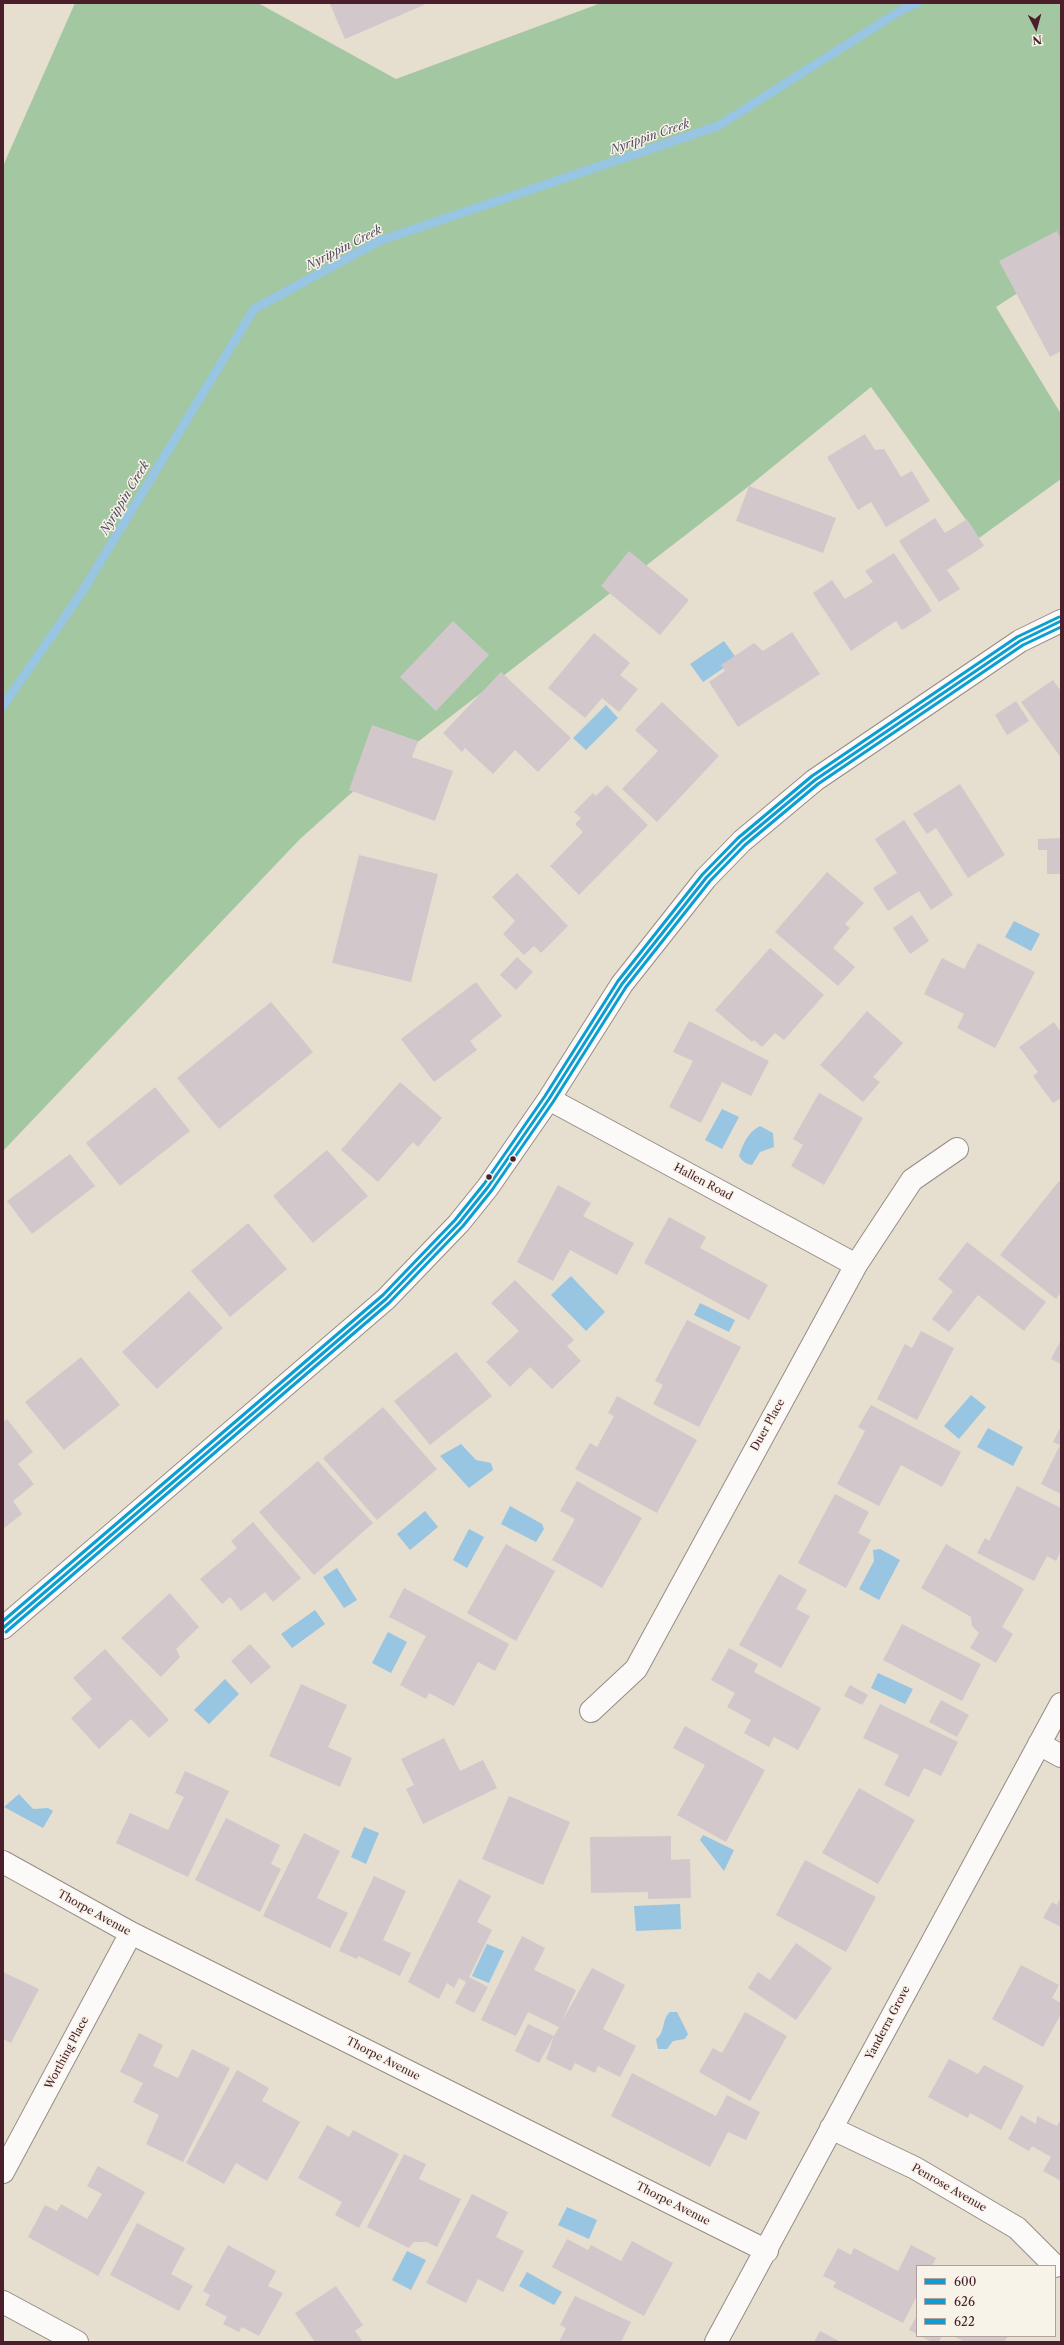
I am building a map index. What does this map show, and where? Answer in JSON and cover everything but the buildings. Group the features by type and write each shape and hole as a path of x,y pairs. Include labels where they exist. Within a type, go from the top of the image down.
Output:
{"street":[{"path":"3,1628 386,1299 459,1223 488,1187 550,1099 622,984 706,878 742,841 815,780 1020,641 1061,621"},
{"name":"Hallen Road","path":"550,1099 856,1265"},
{"name":"Duer Place","path":"591,1711 636,1669 856,1265 912,1180 957,1149"},
{"name":"Yanderra Grove","path":"716,2342 1061,1704"},
{"path":"1039,1744 1061,1756"},
{"name":"Thorpe Avenue","path":"3,1862 131,1934 767,2250"},
{"name":"Worthing Place","path":"3,2172 131,1934"},
{"name":"Penrose Avenue","path":"831,2128 915,2168 1017,2228 1054,2265"},
{"path":"3,2302 77,2342"}],"green space":[{"path":"75,3 258,3 396,79 601,3 1061,3 1061,265 996,307 1061,414 1061,479 979,538 871,387 749,486 349,795 300,839 3,1151 3,166"}],"water":[{"path":"724,641 737,659 703,682 690,664"},
{"path":"606,705 618,718 586,750 573,738"},
{"path":"1014,921 1040,934 1031,951 1005,937"},
{"path":"722,1109 739,1117 722,1149 705,1140"},
{"path":"760,1126 773,1133 774,1147 760,1152 752,1165 750,1165 744,1162 739,1156 749,1135"},
{"path":"571,1276 605,1312 586,1331 551,1295"},
{"path":"700,1303 735,1320 729,1332 694,1315"},
{"path":"971,1395 986,1407 959,1439 944,1426"},
{"path":"988,1428 1023,1447 1013,1466 977,1447"},
{"path":"461,1444 476,1460 491,1463 493,1470 469,1488 440,1456"},
{"path":"510,1506 542,1524 544,1529 536,1542 501,1524"},
{"path":"425,1511 438,1527 410,1550 397,1534"},
{"path":"469,1529 484,1537 467,1568 453,1560"},
{"path":"880,1549 900,1560 879,1600 859,1589 874,1561 873,1550"},
{"path":"337,1568 357,1600 344,1608 323,1577"},
{"path":"315,1610 325,1624 292,1648 281,1634"},
{"path":"388,1632 407,1642 391,1673 372,1663"},
{"path":"878,1673 913,1689 905,1704 871,1688"},
{"path":"225,1679 239,1694 209,1724 194,1710"},
{"path":"19,1794 33,1809 48,1808 53,1811 43,1828 4,1807"},
{"path":"364,1827 379,1833 366,1864 351,1857"},
{"path":"703,1835 734,1850 724,1871 700,1840"},
{"path":"680,1904 681,1929 636,1931 634,1906"},
{"path":"487,1944 504,1951 489,1983 472,1976"},
{"path":"670,2012 677,2012 688,2034 685,2039 673,2041 667,2049 658,2049 656,2039 661,2033 665,2019"},
{"path":"567,2207 597,2220 589,2239 558,2225"},
{"path":"407,2251 426,2260 411,2290 392,2280"},
{"path":"527,2272 562,2292 554,2305 519,2286"}],"waterway":[{"name":"Nyrippin Creek","path":"3,706 82,592 254,309 379,241 718,126 903,9 917,3"}],"transit line":[{"name":"622","path":"3,1621 383,1295 455,1220 484,1184 545,1096 618,981 702,875 738,838 812,776 1017,637 1059,617"},
{"name":"600","path":"3,1628 386,1299 459,1223 488,1187 549,1099 622,984 706,878 742,841 815,780 1020,641 1061,621"},
{"name":"626","path":"6,1632 389,1303 463,1226 492,1190 553,1102 626,987 710,881 745,845 818,784 1023,645 1061,627"}]}
